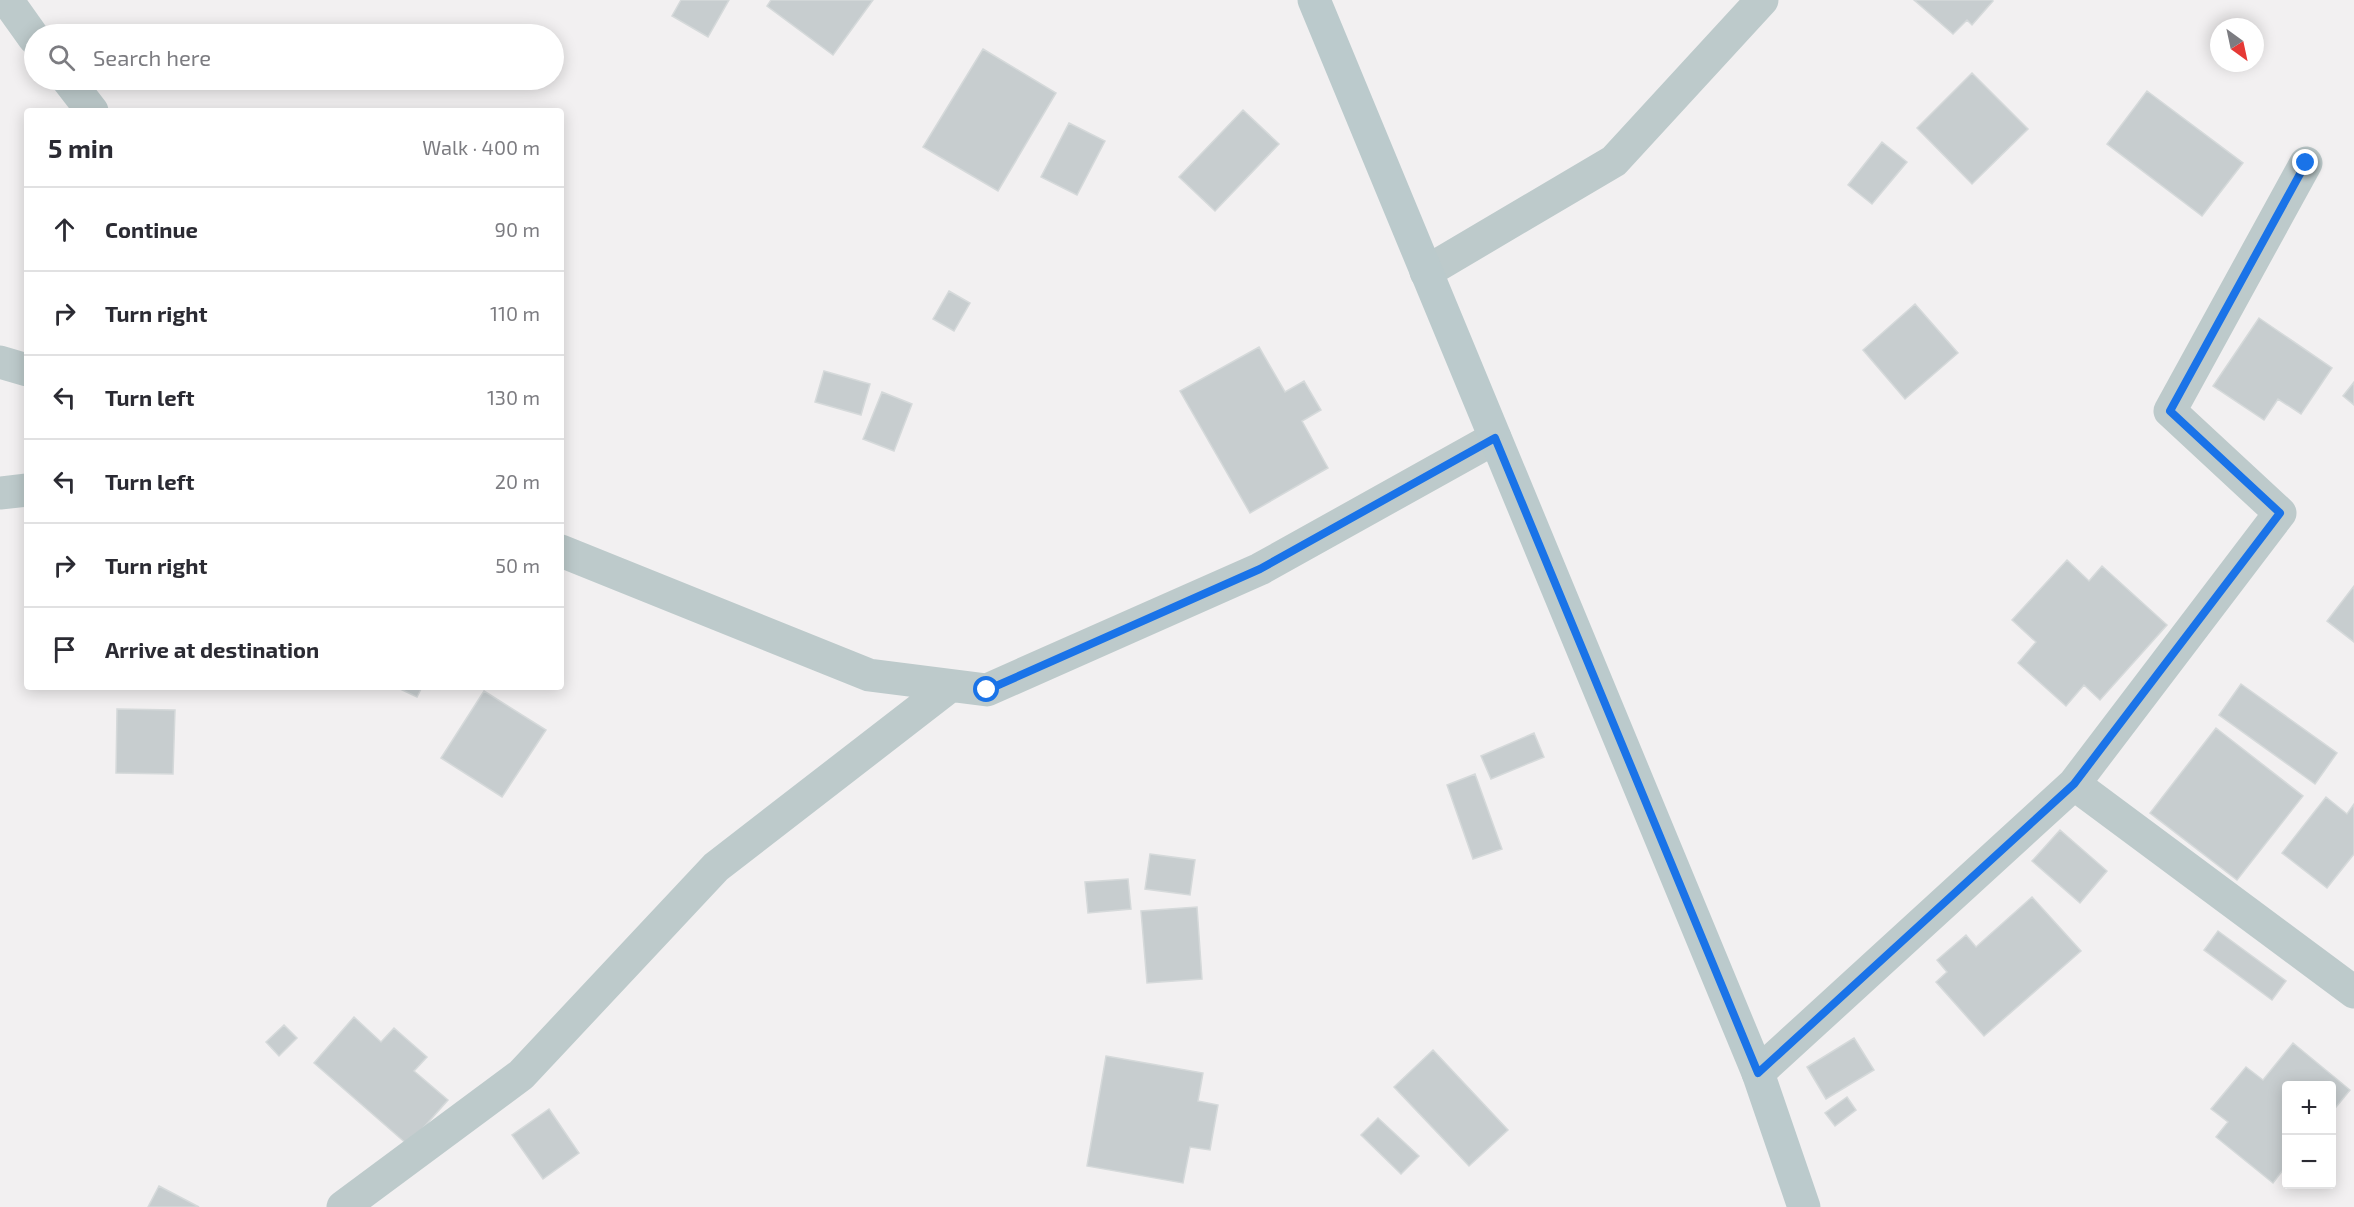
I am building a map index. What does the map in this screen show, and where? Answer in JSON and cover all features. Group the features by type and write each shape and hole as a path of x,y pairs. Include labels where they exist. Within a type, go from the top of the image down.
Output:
{"main road":[{"path":"1314,0 1758,1073 1804,1207"}],"street":[{"path":"7,0 24,24"},
{"path":"1426,272 1614,161 1762,0"},
{"path":"76,90 90,108"},
{"path":"1758,1073 2074,784 2280,513 2170,411 2306,163"},
{"path":"0,362 24,369"},
{"path":"564,552 869,675 987,690 1260,569 1495,438"},
{"path":"0,493 24,489"},
{"path":"343,1207 522,1075 716,867 950,686"},
{"path":"2074,784 2354,992"}],"building":[{"path":"681,0 729,0 708,37 672,16"},
{"path":"771,0 873,0 833,55 767,6"},
{"path":"1914,0 1993,1 1972,25 1967,20 1953,34"},
{"path":"983,49 1056,93 998,191 923,147"},
{"path":"1972,73 2028,129 1972,184 1917,128"},
{"path":"2147,91 2243,163 2202,216 2107,144"},
{"path":"1243,110 1279,144 1215,211 1179,177"},
{"path":"1069,123 1105,141 1077,195 1041,177"},
{"path":"1882,142 1907,162 1872,204 1848,185"},
{"path":"949,291 970,303 954,331 933,319"},
{"path":"1915,304 1958,353 1905,399 1863,350"},
{"path":"2259,318 2332,368 2301,414 2278,399 2264,420 2213,386"},
{"path":"1259,347 1285,392 1304,381 1321,410 1302,421 1328,468 1250,513 1180,391"},
{"path":"824,371 870,384 861,415 815,402"},
{"path":"2354,382 2354,405 2343,396"},
{"path":"882,392 912,404 894,451 863,439"},
{"path":"2067,560 2089,581 2102,566 2167,625 2100,700 2084,685 2066,706 2018,663 2036,642 2012,620"},
{"path":"2354,586 2354,642 2327,621"},
{"path":"2241,684 2337,753 2315,784 2219,715"},
{"path":"402,690 420,690 417,697"},
{"path":"484,691 546,730 502,797 441,758"},
{"path":"117,709 175,710 173,774 116,773"},
{"path":"2216,728 2303,796 2237,880 2150,813"},
{"path":"1534,733 1544,757 1491,779 1481,756"},
{"path":"1475,774 1502,849 1473,859 1447,785"},
{"path":"2326,797 2347,814 2354,804 2354,854 2327,888 2282,853"},
{"path":"2060,830 2107,871 2080,903 2032,861"},
{"path":"1150,854 1195,860 1190,895 1145,889"},
{"path":"1128,879 1131,909 1088,913 1085,882"},
{"path":"2032,897 2081,951 1984,1036 1936,982 1947,972 1937,960 1966,935 1976,947"},
{"path":"1197,907 1202,979 1147,983 1141,911"},
{"path":"2218,931 2286,981 2272,1000 2204,950"},
{"path":"354,1017 381,1042 394,1028 427,1057 414,1071 448,1100 408,1145 314,1063"},
{"path":"284,1025 297,1038 279,1056 266,1042"},
{"path":"1854,1038 1874,1070 1826,1099 1807,1067"},
{"path":"2293,1043 2350,1090 2336,1107 2336,1081 2282,1081 2282,1171 2273,1183 2216,1137 2228,1122 2211,1109 2246,1067 2263,1080"},
{"path":"1433,1050 1508,1130 1469,1166 1394,1087"},
{"path":"1106,1056 1203,1073 1198,1101 1218,1105 1210,1150 1190,1147 1183,1183 1087,1166"},
{"path":"1847,1097 1856,1110 1835,1126 1825,1113"},
{"path":"549,1109 579,1153 543,1179 512,1135"},
{"path":"1378,1118 1419,1156 1401,1174 1361,1135"},
{"path":"159,1186 199,1207 148,1207"}],"route":[{"path":"987,690 1260,569 1495,438 1758,1073 2074,784 2280,513 2170,411 2306,163"}]}
